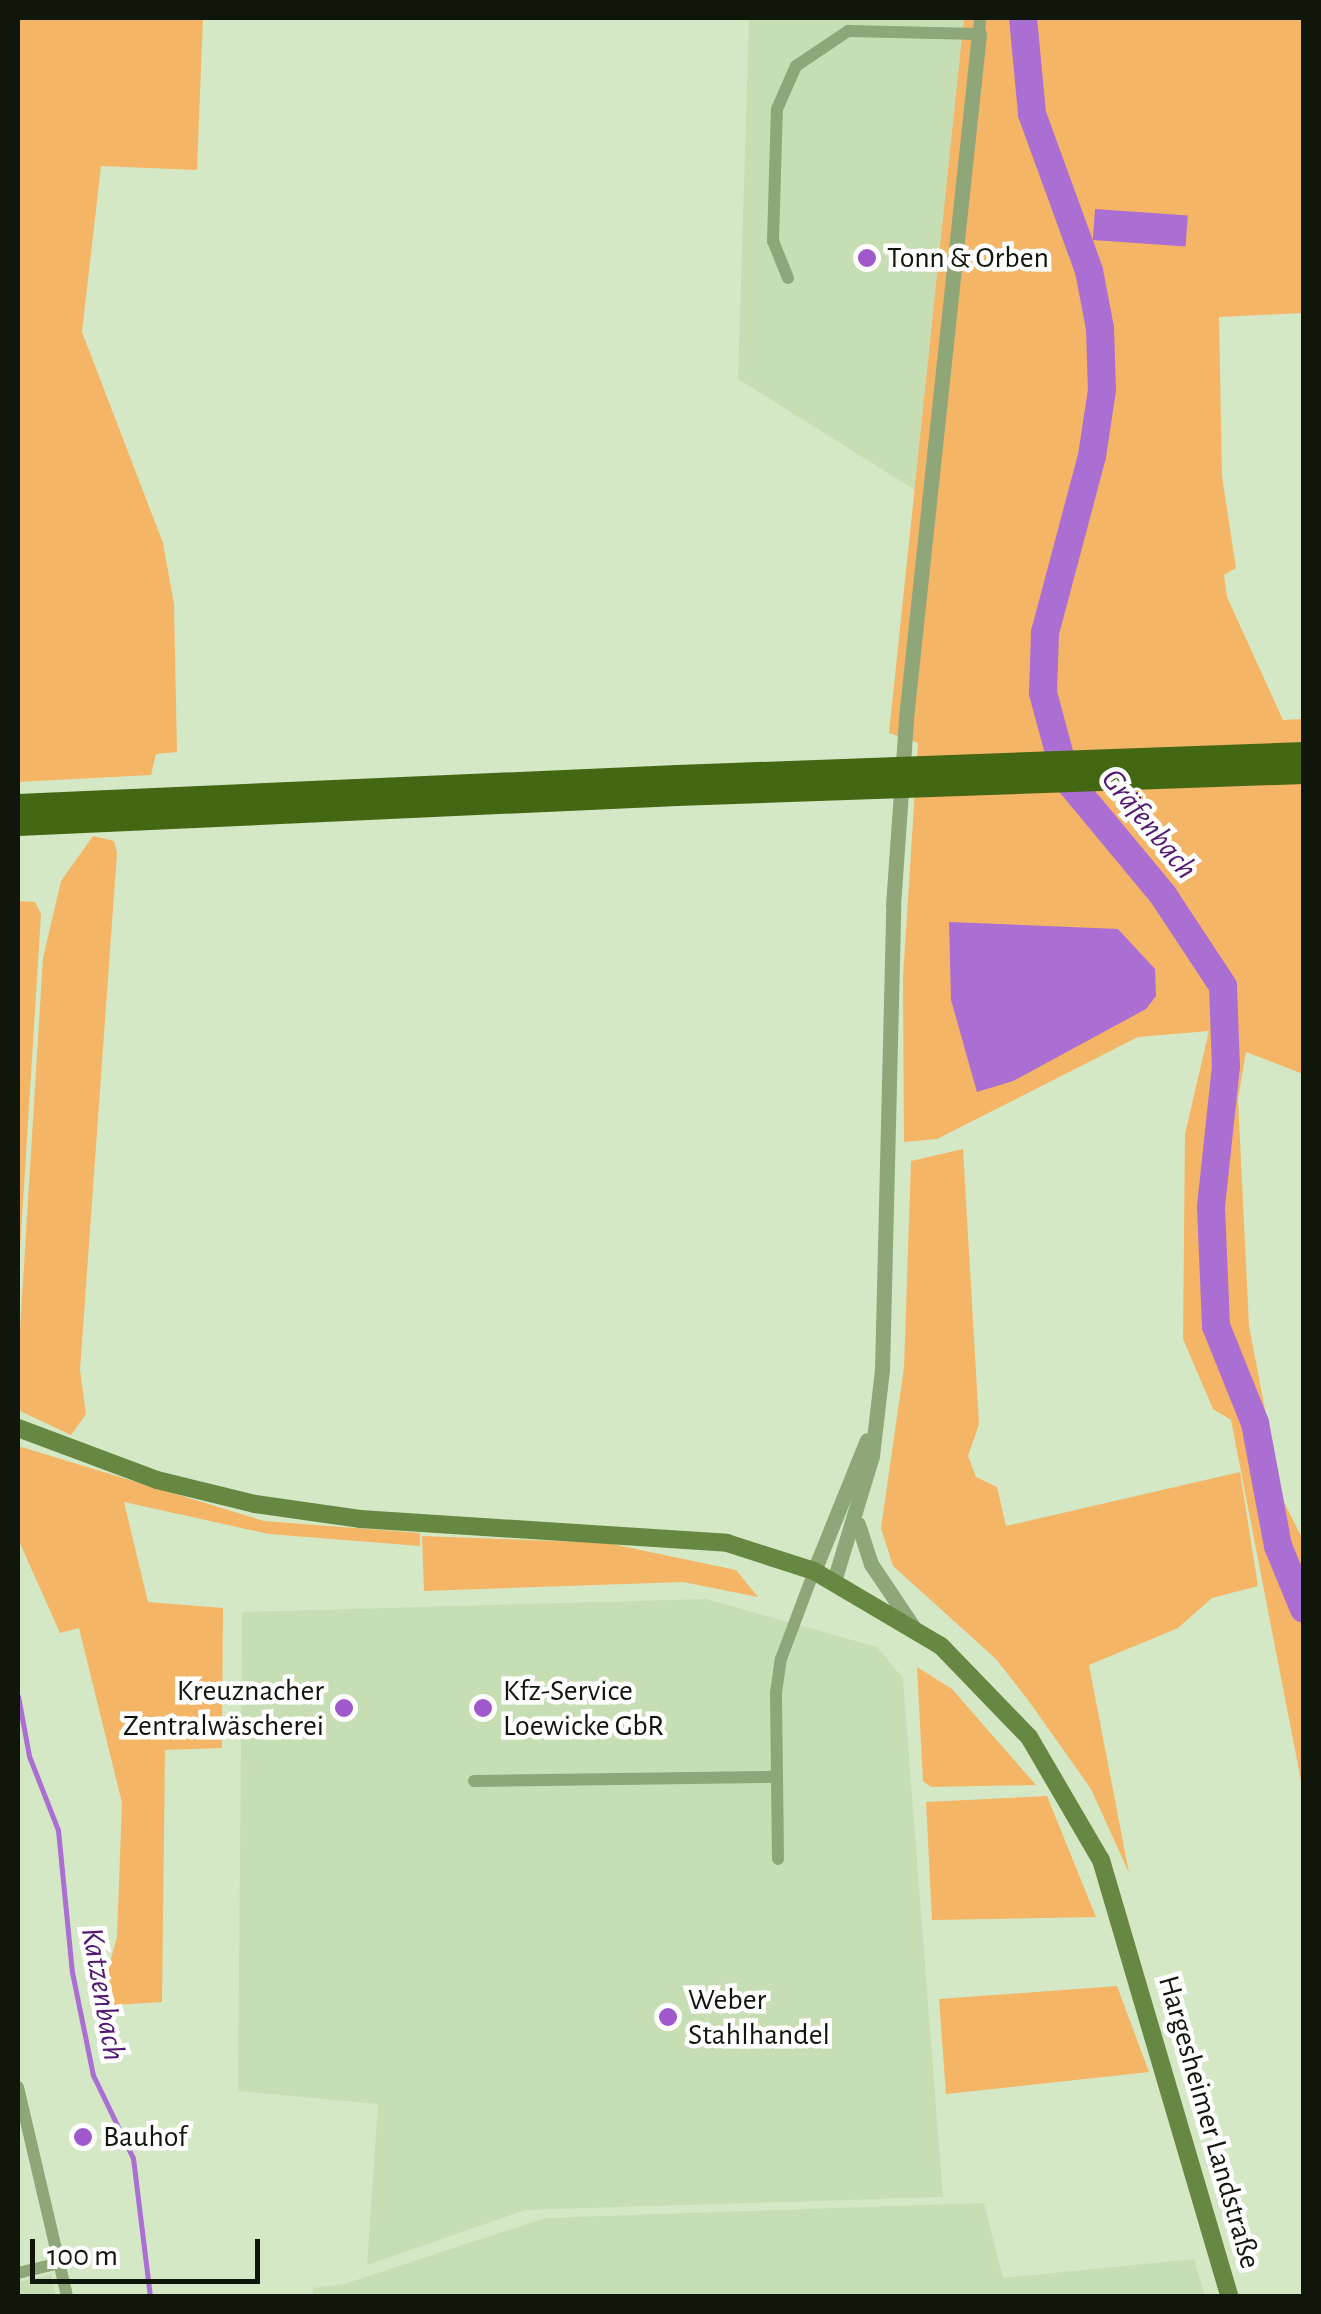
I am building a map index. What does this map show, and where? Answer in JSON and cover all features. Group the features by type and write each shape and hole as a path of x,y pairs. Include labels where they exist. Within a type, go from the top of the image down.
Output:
{"highway":[{"path":"18,826 677,786 1304,754"},
{"path":"18,805 1304,773"}],"main road":[{"name":"Hargesheimer Landstraße","path":"18,1428 157,1480 255,1504 443,1526 686,1536 814,1571 914,1628 964,1665 1028,1737 1101,1860 1135,1962 1229,2296"}],"street":[{"path":"788,278 773,241 777,110 796,66 848,24 979,26 905,737 893,906 890,1226 877,1408 857,1520 834,1581"},
{"path":"778,1859 775,1777 781,1659 877,1408"},
{"path":"857,1520 870,1564 914,1628"},
{"path":"474,1782 775,1777"},
{"path":"18,2087 68,2296"},
{"path":"18,2272 60,2263"}],"shaded area":[{"path":"18,18 203,18 197,170 101,166 82,332 163,543 174,604 177,752 156,754 151,775 18,782"},
{"path":"749,18 964,18 918,492 738,379"},
{"path":"964,18 1303,18 1303,313 1219,317 1222,476 1236,568 1224,575 1227,597 1283,720 1303,719 1303,1074 1246,1052 1238,1099 1249,1326 1282,1498 1303,1540 1303,1791 1231,1420 1213,1409 1183,1339 1185,1134 1209,1031 1138,1037 937,1139 904,1142 903,977 918,743 889,733","holes":["1118,929 1146,1009 1091,1035"]},
{"path":"1095,209 1188,215 1186,246 1093,240"},
{"path":"93,836 114,841 117,853 80,1370 86,1414 71,1435 18,1410 18,1362 43,958 61,881"},
{"path":"18,901 35,902 41,914 18,1282"},
{"path":"949,922 1118,929 1155,969 1156,996 1146,1009 1013,1081 977,1092 951,1000"},
{"path":"963,1149 979,1424 968,1456 976,1477 997,1487 1006,1526 1240,1472 1258,1586 1212,1598 1178,1628 1089,1665 1129,1873 1091,1789 1028,1700 996,1659 893,1566 881,1528 904,1368 911,1161"},
{"path":"18,1446 264,1521 420,1533 420,1546 269,1534 124,1502 148,1602 223,1608 222,1748 165,1750 162,2002 98,2006 117,1937 122,1803 79,1628 60,1633 18,1539"},
{"path":"422,1536 607,1543 736,1570 758,1597 683,1582 424,1591"},
{"path":"706,1599 877,1647 903,1678 943,2197 525,2210 367,2265 378,2104 238,2091 242,1612"},
{"path":"917,1667 952,1689 1036,1785 931,1787 923,1781"},
{"path":"1047,1796 1096,1917 932,1920 926,1802"},
{"path":"1117,1986 1149,2072 946,2094 939,1999"},
{"path":"984,2203 1003,2278 1194,2259 1205,2296 312,2296 313,2288 344,2284 545,2218"},
{"path":"51,2274 56,2296 18,2296 18,2282"}],"waterway":[{"name":"Gräfenbach","path":"1023,18 1032,114 1089,271 1100,328 1102,390 1092,456 1045,633 1043,693 1066,778 1163,895 1223,986 1226,1066 1211,1207 1216,1326 1255,1423 1278,1546 1304,1609"},
{"name":"Katzenbach","path":"18,1696 29,1756 58,1830 72,1972 93,2075 133,2158 150,2296"}],"place":[{"name":"Tonn & Orben","path":"867,258"},
{"name":"Kreuznacher Zentralwäscherei","path":"344,1708"},
{"name":"Kfz-Service Loewicke GbR","path":"483,1708"},
{"name":"Weber Stahlhandel","path":"668,2017"},
{"name":"Bauhof","path":"83,2137"}]}
